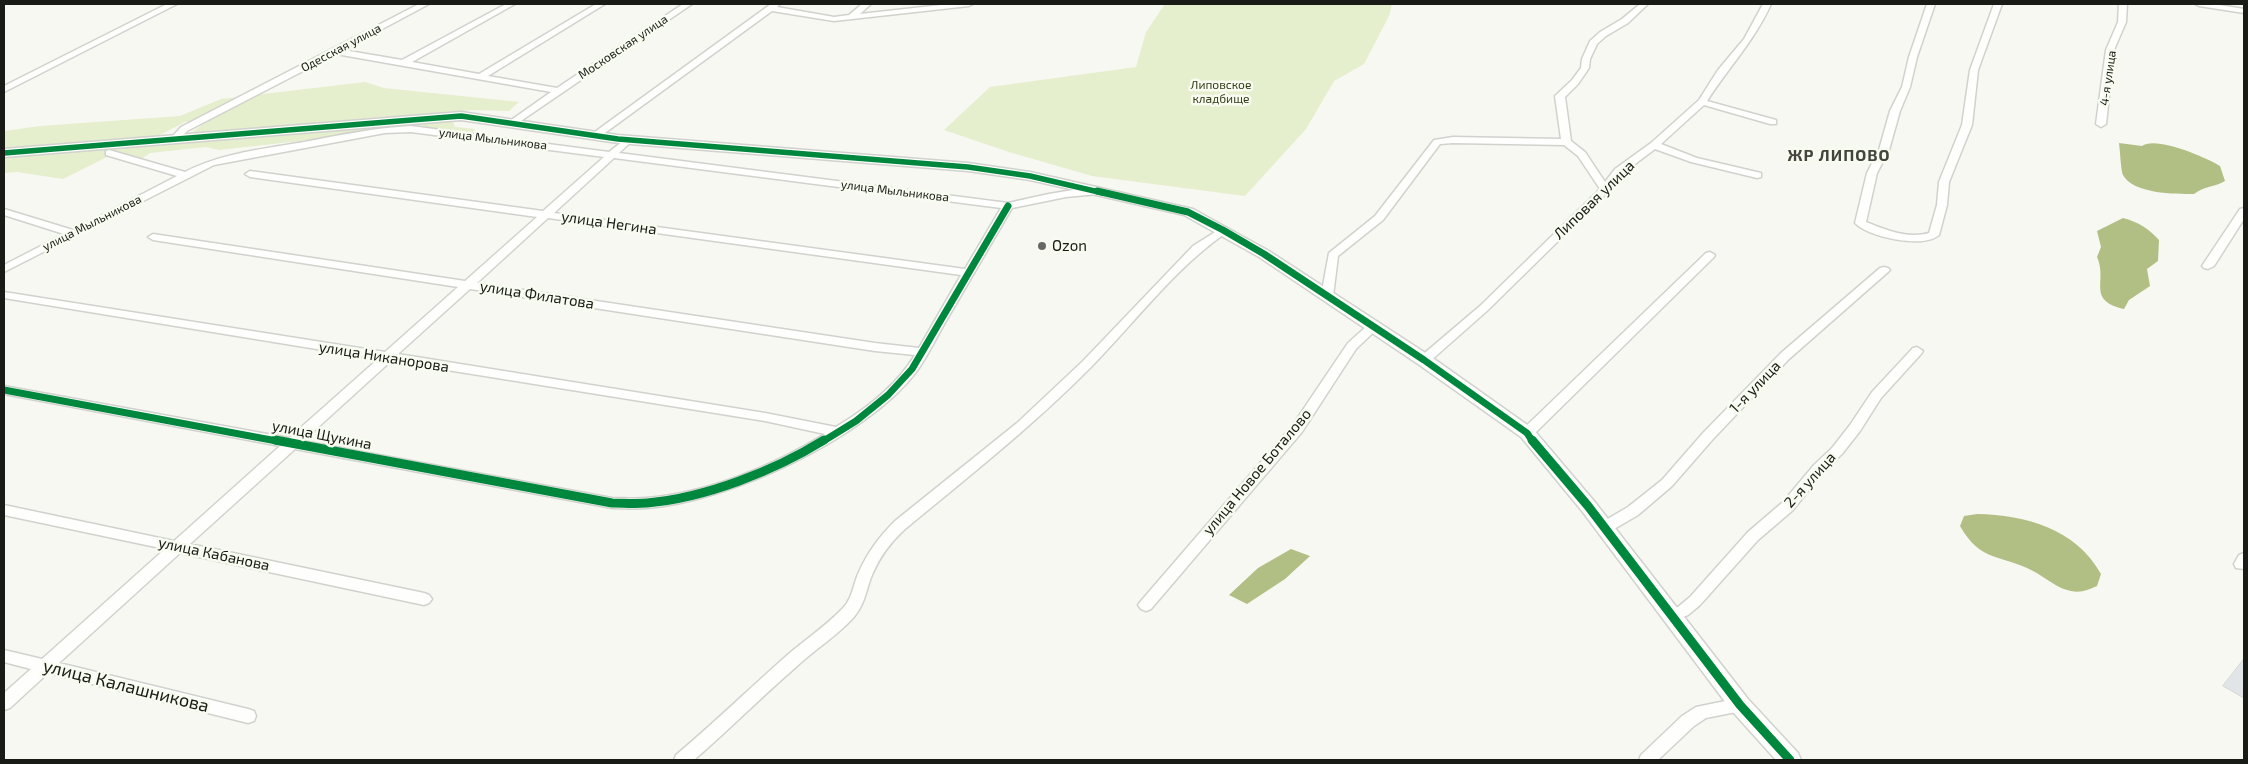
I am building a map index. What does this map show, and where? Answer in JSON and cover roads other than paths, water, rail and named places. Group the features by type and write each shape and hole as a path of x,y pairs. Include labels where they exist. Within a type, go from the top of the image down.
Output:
{"street":[{"path":"4,89 173,4"},
{"name":"Одесская улица","path":"175,139 184,129 425,4"},
{"path":"404,63 511,4"},
{"path":"480,77 601,4"},
{"name":"Московская улица","path":"512,123 688,4"},
{"path":"851,18 867,4"},
{"path":"595,136 773,6 834,18 851,18 954,4 969,4"},
{"path":"1566,142 1560,96 1585,68 1586,58 1593,43 1603,34 1625,22 1644,4"},
{"name":"Липовая улица","path":"1424,360 1484,308 1605,189 1619,171 1654,146 1702,102 1721,72 1748,40 1767,4"},
{"path":"1931,4 1913,57 1906,87 1895,111 1884,150 1872,173 1860,223 1879,231 1904,237 1927,238 1934,235 1942,205 1944,182 1966,125 1969,97 1978,56 1994,20 1998,4"},
{"name":"4-я улица","path":"2101,124 2110,50 2122,22 2123,4"},
{"path":"2199,4 2244,11"},
{"path":"335,51 558,91"},
{"path":"1702,102 1774,122"},
{"path":"4,153 445,116 474,117 628,140 934,163 1003,172 1068,190 1098,191 1177,209 1223,230 1327,296 1368,331 1424,360 1527,433 1604,528 1740,705 1790,760"},
{"name":"улица Мыльникова","path":"4,269 184,175 211,163 233,157 403,128 1008,206 1068,190"},
{"path":"4,703 385,357 628,140"},
{"path":"1327,296 1333,255 1379,218 1437,142 1454,140 1566,142 1582,154 1605,189"},
{"path":"1654,146 1694,160 1757,176"},
{"path":"108,153 184,175"},
{"name":"улица Негина","path":"250,174 968,273"},
{"name":"улица Щукина","path":"4,390 612,503 636,505 665,501 754,476 800,454 838,432 892,391 912,369 1008,206"},
{"path":"2208,266 2244,211"},
{"path":"4,212 73,233"},
{"path":"682,760 725,724 753,695 791,661 819,640 848,613 859,597 865,575 874,557 888,537 1022,426 1087,364 1197,248 1223,230"},
{"name":"улица Филатова","path":"153,237 875,347 922,352"},
{"path":"1527,433 1710,255"},
{"name":"1-я улица","path":"1604,528 1633,511 1667,483 1708,436 1785,356 1884,270"},
{"name":"улица Никанорова","path":"4,296 765,418 838,432"},
{"name":"улица Новое Боталово","path":"1146,606 1297,429 1352,346 1368,331"},
{"name":"2-я улица","path":"1671,616 1684,611 1695,601 1749,543 1753,536 1788,506 1855,428 1876,395 1917,351"},
{"name":"улица Кабанова","path":"4,510 424,599"},
{"name":"улица Калашникова","path":"4,656 248,716"},
{"path":"1647,760 1688,721 1702,712 1740,705"}],"place":[{"name":"Ozon","path":"1042,246"}],"district":[{"name":"ЖР ЛИПОВО","path":"1839,156"}],"park label":[{"name":"Липовское кладбище","path":"1221,92"}]}
